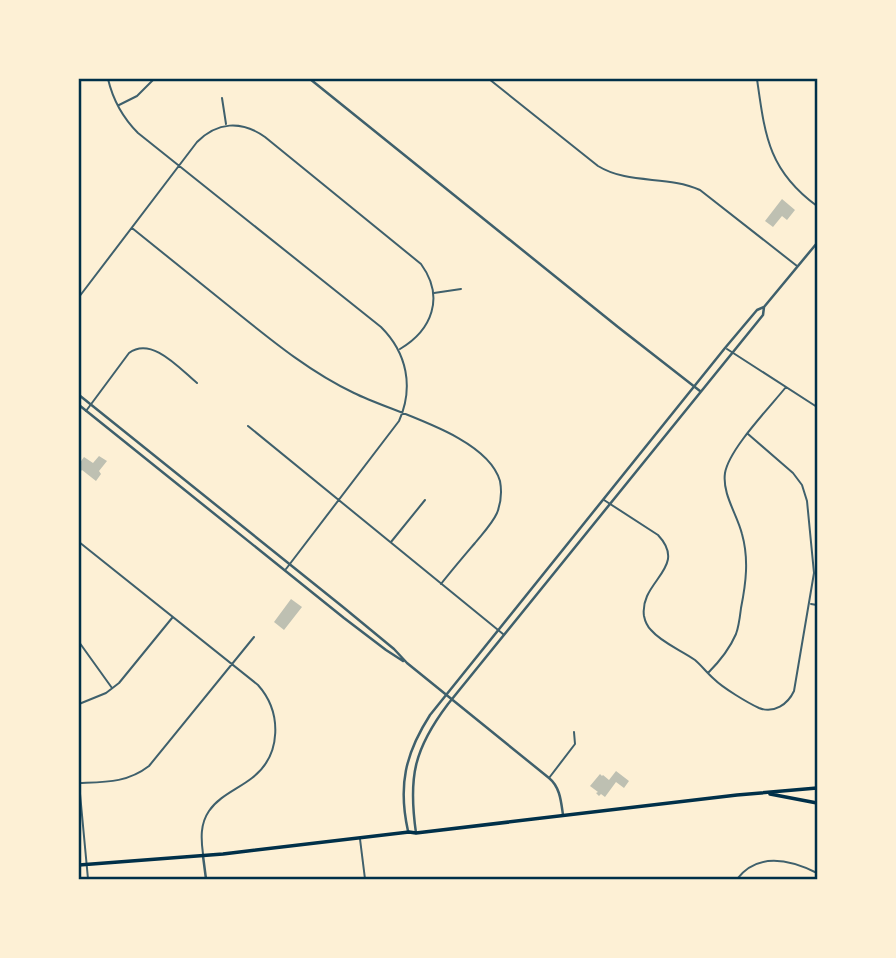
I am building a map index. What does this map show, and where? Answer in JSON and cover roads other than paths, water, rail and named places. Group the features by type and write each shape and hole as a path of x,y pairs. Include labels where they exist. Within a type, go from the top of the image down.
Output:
{"main road":[{"path":"79,865 203,856 816,789"},
{"path":"765,793 817,803"}],"street":[{"path":"108,79 118,106 138,133 381,327 399,350 405,365 408,387 406,402 391,432 286,570"},
{"path":"118,106 137,96 154,79"},
{"path":"310,79 700,391"},
{"path":"489,79 608,172 684,184 700,190 797,267"},
{"path":"757,79 765,132 775,159 794,187 817,206"},
{"path":"222,97 226,125"},
{"path":"79,298 202,138 226,125 246,128 260,133 421,264 430,280 433,307 425,327 415,339 399,350"},
{"path":"132,228 302,363 352,393 452,435 480,452 494,467 501,496 496,515 442,584"},
{"path":"409,832 403,808 405,773 422,726 725,348 757,310 764,307 817,243"},
{"path":"433,293 461,289"},
{"path":"416,833 413,782 417,759 430,729 451,699 763,315 764,307"},
{"path":"86,411 129,353 138,348 149,348 158,352 197,383"},
{"path":"725,348 817,407"},
{"path":"708,673 735,636 746,582 745,547 727,494 725,478 730,457 786,387"},
{"path":"79,395 394,649 406,662"},
{"path":"79,405 554,782 563,815"},
{"path":"248,426 504,634"},
{"path":"603,499 658,535 668,550 668,563 644,604 649,627 695,660 719,684 760,708 780,707 793,695 814,580 814,560 805,495 793,473 748,434"},
{"path":"391,542 425,500"},
{"path":"79,542 258,685 273,712 275,735 271,752 260,771 209,810 202,829 205,879"},
{"path":"810,604 817,605"},
{"path":"79,704 102,695 124,679 173,617"},
{"path":"88,879 79,783 125,779 149,766 254,637"},
{"path":"79,642 113,688"},
{"path":"549,778 575,744 575,732"},
{"path":"79,832 84,832"},
{"path":"360,838 365,879"},
{"path":"737,879 753,865 770,861 794,863 817,873 814,879"}]}
